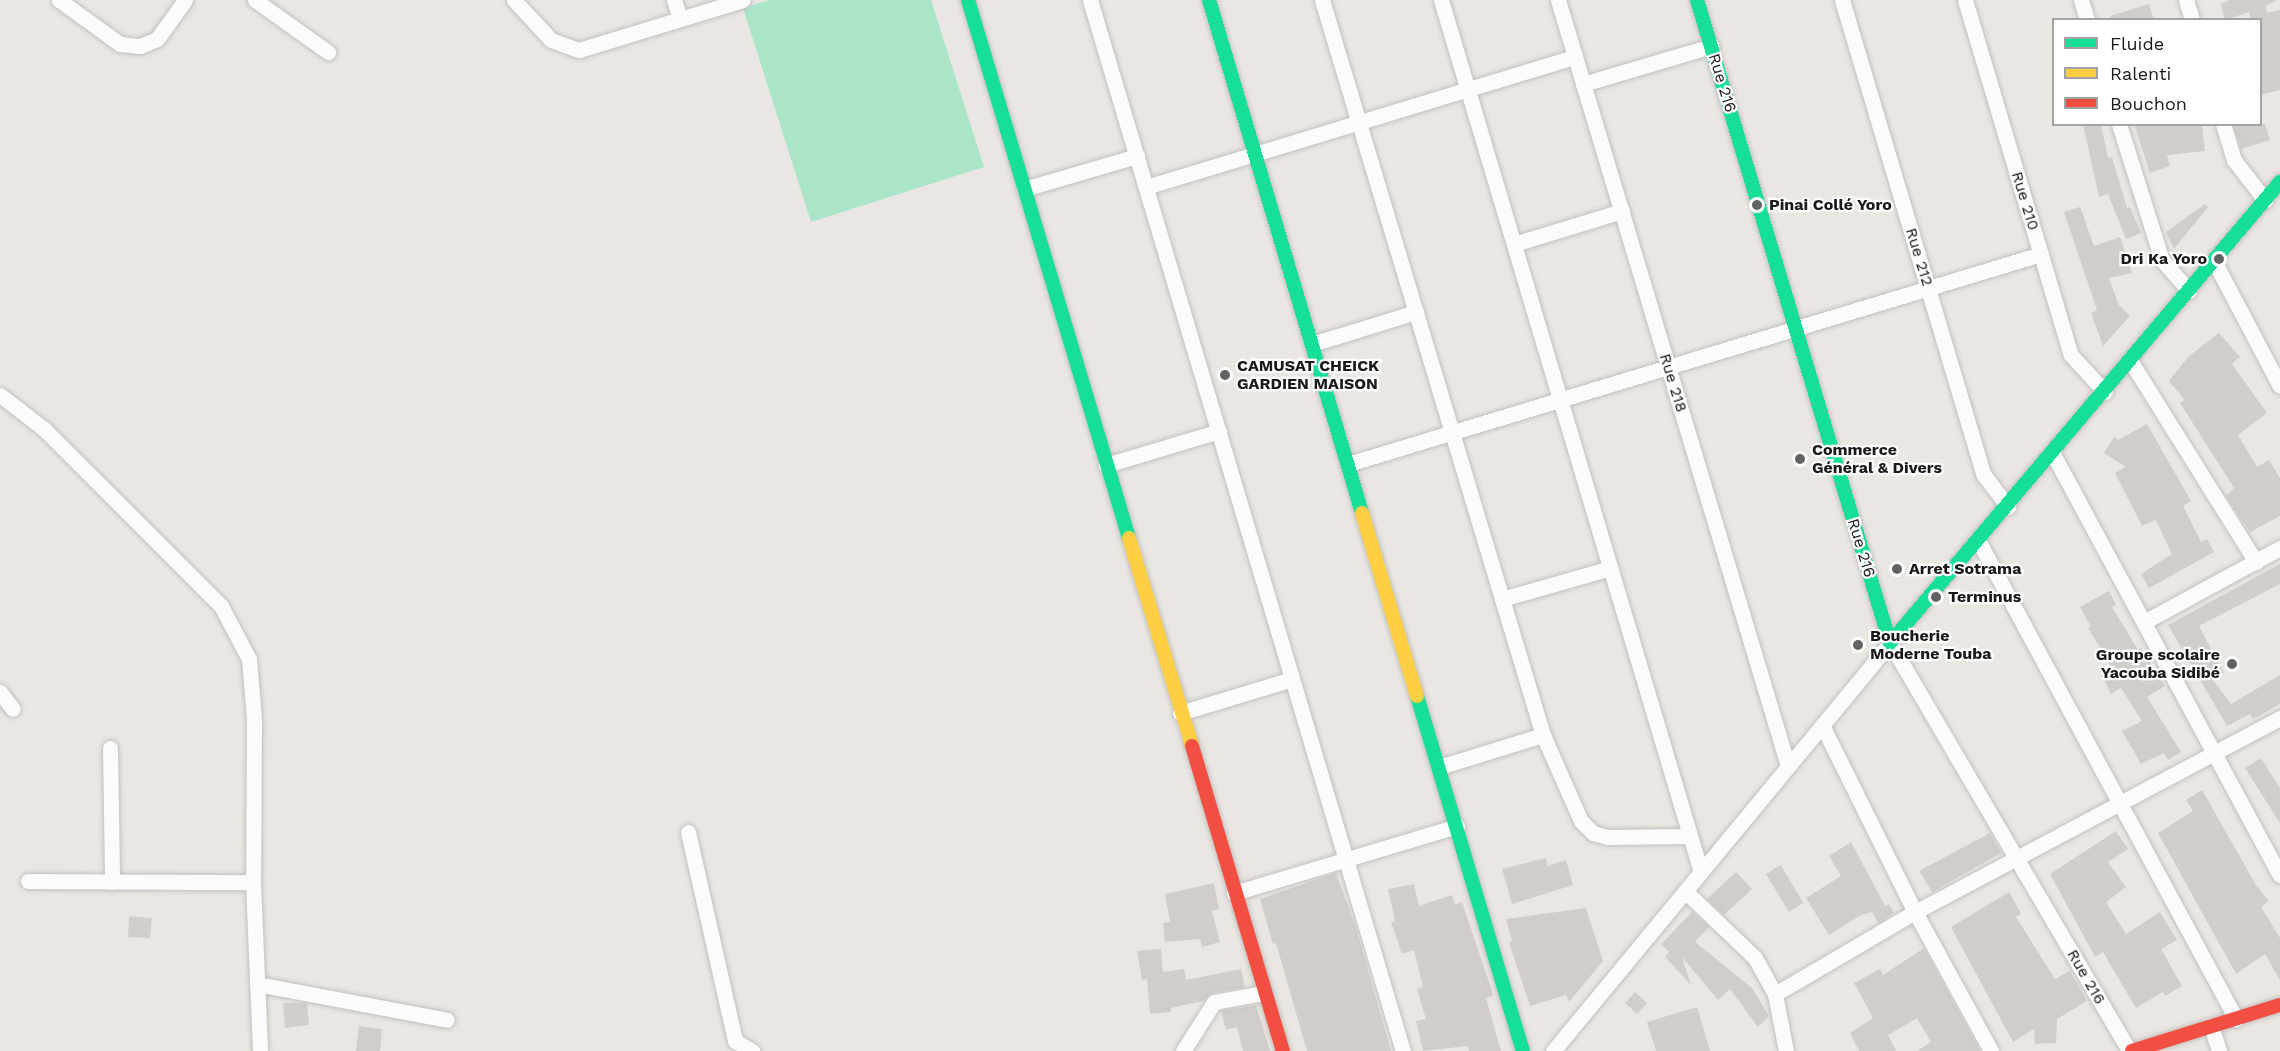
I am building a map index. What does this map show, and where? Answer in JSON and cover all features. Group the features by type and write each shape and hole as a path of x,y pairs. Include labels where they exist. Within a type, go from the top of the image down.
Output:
{"street":[{"path":"59,0 120,44 140,46 157,39 185,0"},
{"path":"255,0 328,52"},
{"path":"514,0 551,40 579,50 743,0"},
{"path":"526,0 531,18"},
{"path":"674,0 680,19"},
{"path":"968,0 1282,1051"},
{"path":"1090,0 1403,1051"},
{"path":"1209,0 1523,1051"},
{"path":"1322,0 1543,735 1581,821 1593,833 1608,837 1690,836"},
{"path":"1441,0 1701,872"},
{"name":"Rue 218","path":"1558,0 1788,766"},
{"name":"Rue 216","path":"1697,0 1890,643 2131,1051"},
{"name":"Rue 212","path":"1842,0 1984,475 2008,507"},
{"name":"Rue 210","path":"1965,0 2071,355 2105,392"},
{"path":"2081,0 2086,18"},
{"path":"2186,0 2191,18"},
{"path":"1583,84 1711,46"},
{"path":"1146,187 1575,57"},
{"path":"2120,126 2162,260 2189,291"},
{"path":"2224,126 2234,160 2265,200"},
{"path":"1024,189 1137,156"},
{"path":"1553,1051 1890,643 1979,542 2280,182"},
{"path":"1514,244 1622,211"},
{"path":"1348,464 2041,254"},
{"path":"2214,261 2280,386"},
{"path":"1312,344 1416,312"},
{"path":"2131,362 2256,561"},
{"path":"0,395 69,454 221,606 249,659 254,718 253,882 260,1051"},
{"path":"1106,465 1219,431"},
{"path":"2053,454 2280,874"},
{"path":"1979,542 2236,1019"},
{"path":"2144,622 2280,548"},
{"path":"1502,599 1611,568"},
{"path":"1180,713 1292,679"},
{"path":"0,692 13,709"},
{"path":"1774,994 1915,912 2280,718"},
{"path":"1822,725 1915,912 1991,1051"},
{"path":"1439,767 1543,735"},
{"path":"110,748 112,882"},
{"path":"1234,893 1457,826"},
{"path":"688,832 735,1041 752,1051"},
{"path":"28,881 253,882"},
{"path":"1685,891 1755,958 1774,994 1784,1050"},
{"path":"257,984 447,1020"},
{"path":"1183,1051 1214,1002 1264,993"},
{"path":"2131,1051 2280,1005"},
{"path":"2211,1026 2219,1051"}],"green space":[{"path":"769,0 931,0 984,167 811,222 743,8"}],"building":[{"path":"2230,0 2277,0 2265,6 2267,13 2280,10 2280,90 2262,94 2262,18 2250,18 2249,12 2224,18 2221,4"},
{"path":"2149,4 2153,18 2110,18 2110,16"},
{"path":"2265,124 2270,140 2241,149 2234,126 2262,126"},
{"path":"2083,126 2101,126 2108,158 2112,157 2127,208 2130,207 2141,233 2126,239 2108,194 2099,197"},
{"path":"2135,126 2202,126 2205,151 2167,155 2170,166 2150,173"},
{"path":"2205,204 2208,207 2174,249 2166,232"},
{"path":"2080,207 2094,246 2120,237 2132,273 2109,278 2118,304 2130,316 2103,346 2091,313 2097,310 2064,212"},
{"path":"2219,333 2240,357 2232,364 2267,413 2238,435 2257,467 2269,460 2280,478 2280,516 2250,532 2226,496 2234,488 2180,403 2185,400 2169,381 2188,357"},
{"path":"2147,424 2191,501 2183,506 2201,542 2207,539 2214,552 2149,588 2141,574 2172,554 2156,520 2142,526 2115,473 2126,467 2104,453 2114,437 2118,440"},
{"path":"2280,564 2280,584 2199,626 2224,673 2212,679 2231,704 2280,675 2280,704 2253,719 2250,714 2227,726 2168,625"},
{"path":"2109,591 2116,605 2112,607 2138,650 2141,648 2165,686 2147,697 2181,752 2168,760 2164,753 2141,764 2122,731 2142,721 2121,688 2111,694 2102,675 2114,671 2088,628 2091,627 2080,607"},
{"path":"2261,758 2280,788 2280,823 2245,768"},
{"path":"2202,790 2256,885 2269,901 2261,907 2280,938 2280,980 2265,954 2236,974 2158,833 2193,811 2186,800"},
{"path":"2116,831 2128,849 2108,862 2126,887 2106,902 2126,934 2160,912 2177,940 2161,949 2182,986 2165,996 2163,992 2136,1008 2103,952 2095,957 2050,874"},
{"path":"1990,833 2001,853 1932,892 1919,871"},
{"path":"1851,842 1885,906 1889,904 1894,913 1878,923 1872,912 1861,915 1829,935 1806,898 1841,876 1829,856"},
{"path":"1546,858 1547,866 1566,860 1573,885 1512,904 1502,869"},
{"path":"1781,865 1803,903 1789,912 1766,874"},
{"path":"1736,872 1752,889 1724,915 1707,899"},
{"path":"1336,873 1356,928 1391,1051 1307,1051 1276,943 1273,944 1260,899"},
{"path":"1214,883 1219,909 1212,911 1220,942 1202,947 1200,939 1165,942 1163,923 1170,922 1165,894"},
{"path":"1414,884 1419,906 1452,895 1455,905 1462,902 1492,991 1493,996 1486,998 1501,1051 1469,1051 1468,1046 1423,1051 1416,1021 1426,1019 1417,989 1423,987 1414,950 1402,954 1391,922 1395,921 1388,889"},
{"path":"2009,892 2021,914 2016,917 2055,979 2070,971 2087,1001 2057,1019 2056,1043 2035,1044 2034,1029 2013,1042 1951,927"},
{"path":"1586,908 1603,961 1569,1002 1566,995 1530,1006 1509,943 1512,941 1506,919"},
{"path":"1692,912 1709,927 1695,942 1752,988 1769,1016 1758,1027 1730,989 1718,1000 1682,957 1691,985 1665,957 1669,952 1661,944"},
{"path":"129,916 152,918 150,938 128,937"},
{"path":"1924,948 1980,1051 1917,1051 1931,1042 1917,1018 1888,1035 1896,1051 1859,1051 1850,1033 1873,1018 1854,983 1880,969 1883,975"},
{"path":"1161,949 1163,972 1184,969 1186,980 1241,969 1245,987 1212,993 1203,1001 1171,1008 1171,1012 1150,1014 1147,979 1142,980 1137,951"},
{"path":"1635,992 1647,1003 1637,1014 1625,1003"},
{"path":"283,1003 307,1003 309,1025 285,1028"},
{"path":"1256,1005 1270,1051 1243,1051 1237,1027 1226,1030 1221,1011"},
{"path":"1697,1007 1710,1051 1656,1051 1647,1022"},
{"path":"359,1026 382,1029 380,1051 356,1051"}],"traffic: fast":[{"path":"968,0 1129,538"},
{"path":"1209,0 1362,513"},
{"path":"1697,0 1890,643"},
{"path":"1890,643 2280,182"},
{"path":"1417,696 1523,1051"}],"traffic: slow":[{"path":"1362,513 1417,696"},
{"path":"1129,538 1192,746"}],"traffic: jam":[{"path":"1192,746 1283,1051"},
{"path":"2132,1051 2280,1005"}],"place":[{"name":"Pinai Collé Yoro","path":"1757,205"},
{"name":"Dri Ka Yoro","path":"2219,259"},
{"name":"CAMUSAT CHEICK GARDIEN MAISON","path":"1225,375"},
{"name":"Commerce Général & Divers","path":"1800,459"},
{"name":"Arret Sotrama","path":"1897,569"},
{"name":"Terminus","path":"1936,597"},
{"name":"Boucherie Moderne Touba","path":"1858,645"},
{"name":"Groupe scolaire Yacouba Sidibé","path":"2232,664"}]}
